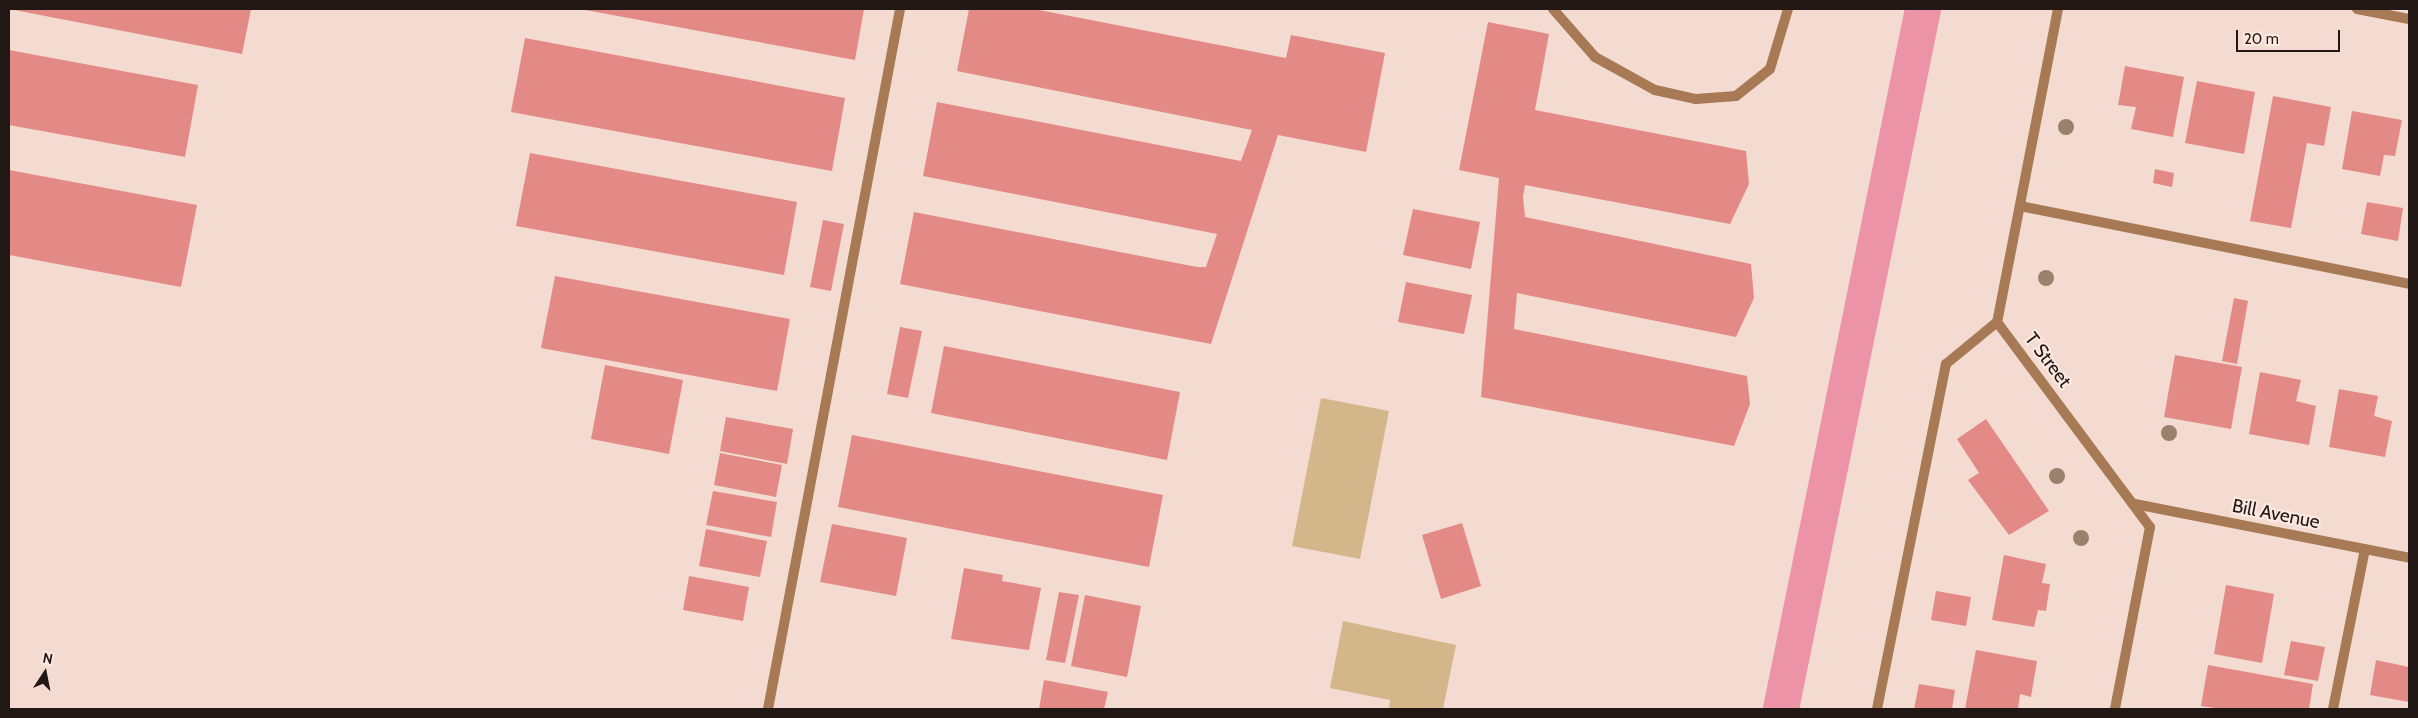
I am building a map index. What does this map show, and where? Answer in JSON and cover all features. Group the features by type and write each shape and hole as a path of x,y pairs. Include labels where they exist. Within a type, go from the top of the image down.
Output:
{"street":[{"path":"768,709 900,9"},
{"path":"1553,9 1595,57 1655,90 1696,99 1736,96 1770,69 1788,9"},
{"path":"1877,709 1946,364 1997,322 2058,9"},
{"path":"2357,9 2409,19"},
{"path":"2020,206 2409,284"},
{"name":"T Street","path":"1997,322 2135,504 2150,527 2115,709"},
{"name":"Bill Avenue","path":"2135,504 2409,558"},
{"path":"2333,709 2365,549"}],"shaded area":[{"path":"1321,398 1389,411 1360,559 1292,546"},
{"path":"1343,621 1456,645 1443,709 1389,709 1390,700 1330,688"}],"building":[{"path":"9,9 251,9 242,54"},
{"path":"580,9 864,9 855,60"},
{"path":"969,9 1034,9 1286,58 1291,35 1385,53 1366,152 1278,135 1211,344 900,284 914,212 1197,267 1206,267 1217,234 923,176 937,102 1241,161 1252,130 957,71"},
{"path":"1488,22 1549,34 1535,110 1746,151 1749,184 1730,224 1525,185 1523,197 1525,217 1751,264 1754,298 1736,337 1517,293 1514,329 1747,376 1750,404 1734,446 1481,397 1499,178 1459,170"},
{"path":"525,38 845,98 832,171 511,112"},
{"path":"9,50 198,85 185,157 9,125"},
{"path":"2125,66 2184,77 2173,137 2131,129 2136,107 2118,105"},
{"path":"2197,81 2255,92 2244,154 2185,143"},
{"path":"2273,96 2331,107 2324,146 2307,143 2291,228 2250,221"},
{"path":"2352,111 2402,120 2395,156 2384,155 2380,176 2342,169"},
{"path":"530,153 797,202 784,275 516,226"},
{"path":"2155,169 2174,173 2172,187 2153,183"},
{"path":"9,170 197,205 181,287 9,255"},
{"path":"2367,202 2403,208 2398,241 2361,234"},
{"path":"1413,209 1480,222 1471,269 1403,255"},
{"path":"823,220 844,224 831,291 810,287"},
{"path":"555,276 790,319 777,391 541,348"},
{"path":"1406,282 1472,295 1464,334 1398,322"},
{"path":"2234,298 2248,301 2237,364 2222,361"},
{"path":"900,327 922,331 908,398 887,394"},
{"path":"944,346 1180,392 1167,460 931,413"},
{"path":"2175,355 2242,367 2231,429 2164,417"},
{"path":"605,365 683,380 669,454 591,439"},
{"path":"2260,372 2301,380 2296,401 2316,406 2309,445 2249,434"},
{"path":"2339,389 2378,396 2374,416 2392,421 2385,457 2329,447"},
{"path":"726,417 793,429 787,464 720,451"},
{"path":"1986,419 2049,511 2009,535 1968,480 1979,473 1957,439"},
{"path":"852,435 1163,495 1149,567 838,507"},
{"path":"720,453 782,465 776,497 714,485"},
{"path":"713,491 777,502 771,537 706,525"},
{"path":"1462,523 1481,586 1441,599 1422,535"},
{"path":"832,524 907,538 896,596 820,582"},
{"path":"706,529 767,541 760,577 699,566"},
{"path":"2004,555 2046,564 2042,583 2050,584 2046,611 2038,610 2034,627 1992,620"},
{"path":"964,568 1003,575 1002,581 1041,588 1029,650 951,639"},
{"path":"689,576 749,587 743,621 683,610"},
{"path":"2226,585 2274,594 2262,663 2214,654"},
{"path":"1936,591 1971,597 1966,626 1931,620"},
{"path":"1059,592 1079,595 1065,663 1046,660"},
{"path":"1085,595 1141,606 1127,677 1071,666"},
{"path":"2291,641 2325,647 2318,681 2284,675"},
{"path":"1976,650 2037,661 2031,697 2020,694 2018,709 1965,709"},
{"path":"2376,660 2409,667 2409,702 2370,695"},
{"path":"2208,665 2313,684 2309,709 2222,709 2201,706"},
{"path":"1044,680 1108,692 1104,709 1039,709"},
{"path":"1919,684 1955,690 1952,709 1914,709"}],"waterway":[{"path":"1781,709 1923,9"}]}
